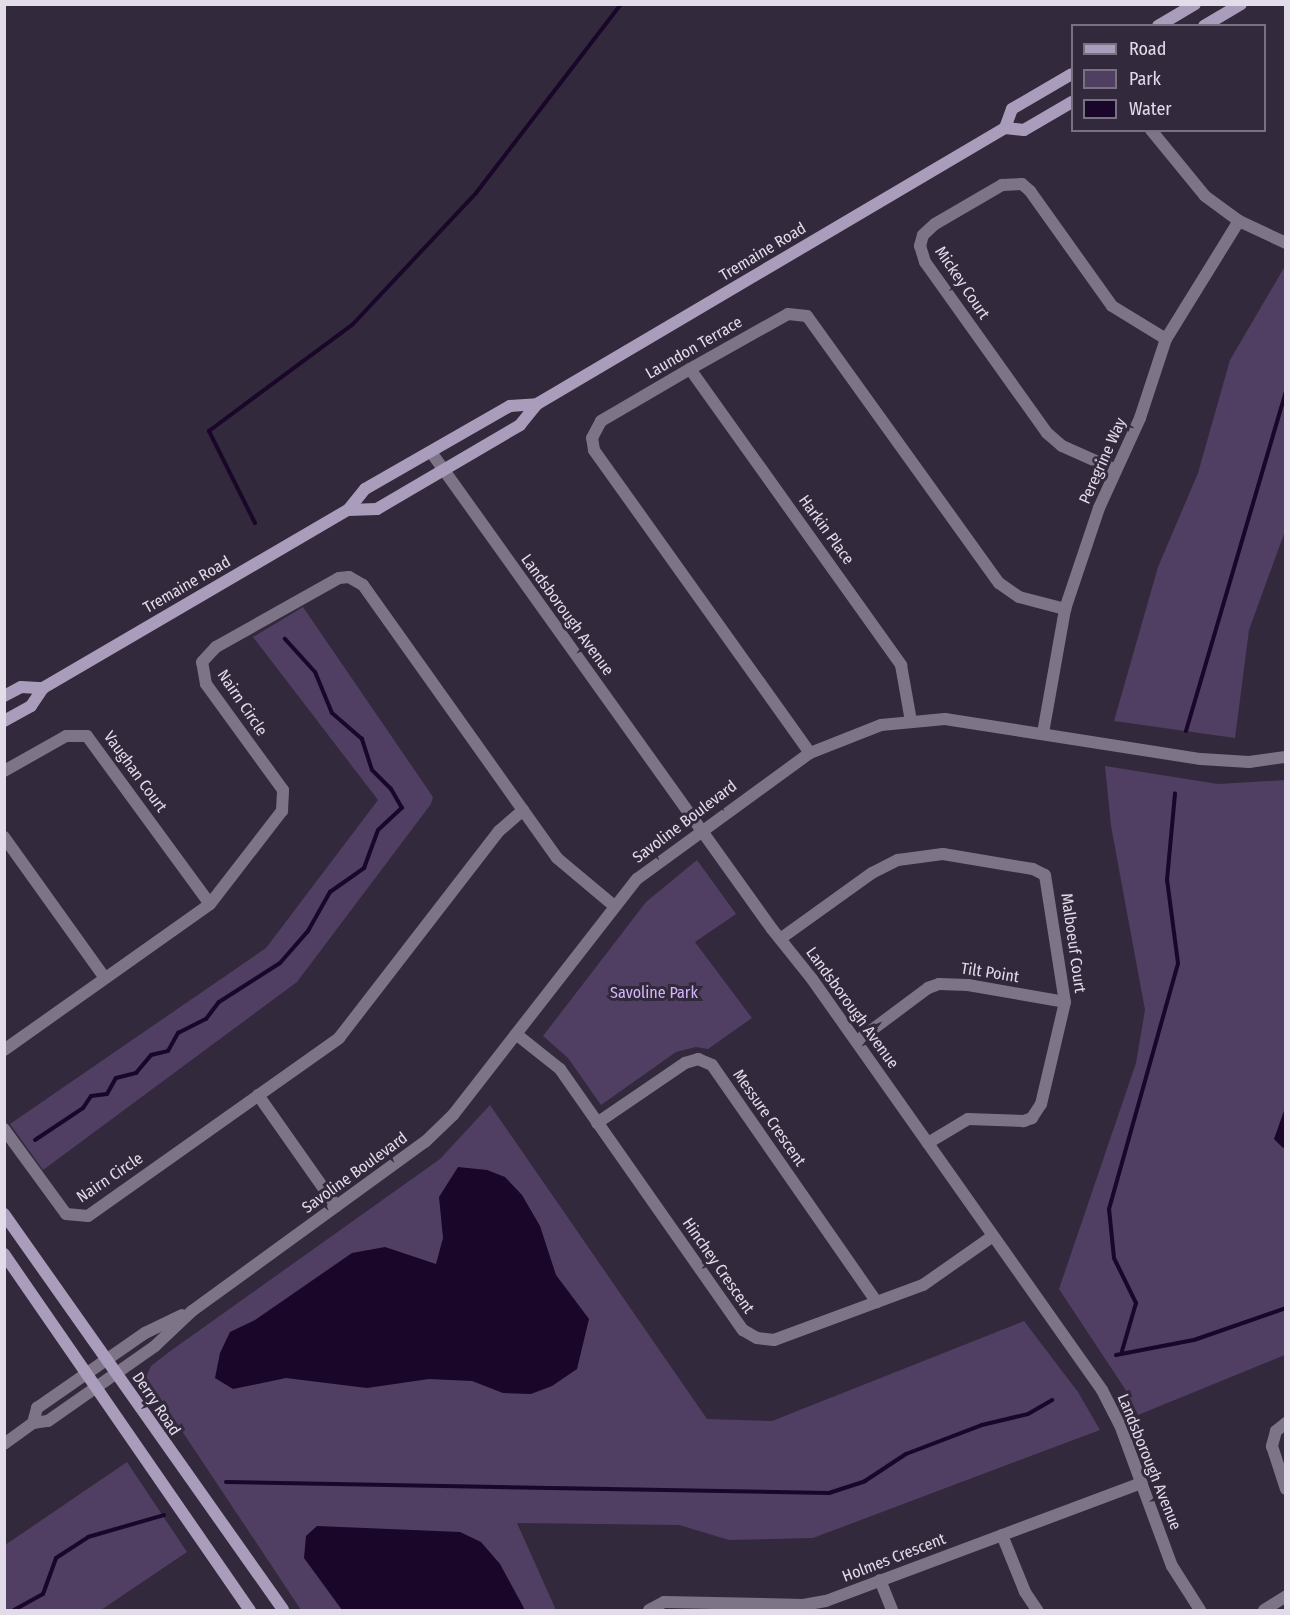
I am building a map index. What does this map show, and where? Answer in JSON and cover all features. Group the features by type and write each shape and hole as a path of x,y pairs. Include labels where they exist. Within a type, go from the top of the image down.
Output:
{"main road":[{"path":"1161,24 1195,4"},
{"path":"1207,24 1241,4"},
{"name":"Tremaine Road","path":"1005,128 1012,109 1071,75"},
{"name":"Tremaine Road","path":"348,510 377,509 520,425 537,404 1005,128 1024,130 1071,103"},
{"name":"Tremaine Road","path":"4,721 31,706 43,688 348,510 364,489 510,406 537,404"},
{"name":"Tremaine Road","path":"4,696 21,687 43,688"},
{"name":"Derry Road","path":"4,1214 283,1611"},
{"path":"4,1254 74,1352 85,1375 250,1611"}],"street":[{"path":"1153,132 1196,187 1239,221 1286,243"},
{"name":"Mickey Court","path":"1116,471 1062,446 1047,433 925,262 920,246 923,235 1002,185 1022,184 1112,306 1166,339"},
{"name":"Peregrine Way","path":"1043,733 1065,609 1116,471 1140,418 1166,339 1239,221"},
{"name":"Laundon Terrace","path":"810,753 594,450 592,438 601,421 690,369 788,314 807,316 999,583 1020,597 1065,609"},
{"name":"Harkin Place","path":"690,369 902,665 911,721"},
{"name":"Landsborough Avenue","path":"431,452 700,830 856,1041 1102,1390 1142,1483 1172,1566 1200,1611"},
{"name":"Nairn Circle","path":"4,1050 210,904 282,812 285,800 283,790 206,684 202,662 216,647 339,578 349,577 363,585 566,868 614,905"},
{"name":"Savoline Boulevard","path":"4,1444 33,1423 48,1421 155,1346 192,1311 439,1130 516,1034 614,905 649,868 810,753 864,730 911,721 966,721 1216,761 1286,758"},
{"name":"Vaughan Court","path":"4,771 66,736 87,736 210,904"},
{"name":"Nairn Circle","path":"4,1129 57,1205 66,1214 81,1218 258,1095 350,1027 499,831 523,810"},
{"path":"4,837 105,978"},
{"name":"Malboeuf Court","path":"780,939 872,873 898,860 944,854 1033,869 1045,875 1049,883 1065,1002 1038,1113 1024,1121 968,1119 928,1143"},
{"name":"Tilt Point","path":"856,1041 928,988 939,984 968,985 1065,1002"},
{"name":"Hinchey Crescent","path":"516,1034 560,1069 750,1335 764,1341 774,1340 922,1285 993,1236"},
{"name":"Messure Crescent","path":"597,1123 685,1063 698,1059 712,1065 877,1302"},
{"path":"258,1095 336,1206"},
{"name":"Savoline Boulevard","path":"33,1423 37,1408 145,1333 192,1311"},
{"path":"1286,1423 1276,1431 1272,1446 1286,1490"},
{"name":"Holmes Crescent","path":"649,1611 664,1602 772,1607 826,1601 1142,1483"},
{"path":"1002,1535 1025,1592 1037,1611"},
{"path":"880,1580 892,1611"},
{"path":"1264,1611 1286,1596"}],"green space":[{"path":"1285,266 1285,531 1249,630 1235,738 1114,721 1158,567 1198,473 1230,360"},
{"path":"303,607 433,797 431,804 297,982 43,1170 10,1124 266,948 378,800 253,637"},
{"path":"1105,766 1218,784 1285,780 1285,1355 1138,1415 1125,1389 1059,1289 1136,1063 1145,1010 1111,826"},
{"name":"Savoline Park","path":"697,860 736,914 695,942 752,1018 708,1049 696,1047 676,1052 601,1105 568,1058 543,1036 646,902"},
{"path":"490,1105 707,1419 772,1421 1024,1321 1078,1392 1100,1430 813,1538 729,1540 679,1525 517,1523 556,1610 301,1610 146,1377 151,1366 169,1352 440,1159"},
{"path":"127,1462 187,1552 101,1610 5,1610 5,1545"}],"water":[{"path":"1285,1108 1285,1147 1283,1148 1274,1139"},
{"path":"458,1167 487,1170 505,1177 522,1195 540,1226 556,1275 589,1319 577,1369 552,1386 531,1394 503,1393 472,1381 429,1379 367,1388 286,1378 233,1389 215,1378 220,1353 230,1332 255,1320 352,1253 385,1247 436,1264 443,1238 439,1197"},
{"path":"317,1526 460,1532 481,1542 500,1564 525,1610 342,1610 304,1558 306,1536"}],"waterway":[{"path":"255,523 209,431 353,324 476,193 621,4"},
{"path":"1186,731 1286,392"},
{"path":"35,1140 83,1108 91,1096 107,1094 116,1078 136,1073 151,1055 168,1051 178,1033 206,1019 219,1002 280,963 308,931 330,892 364,868 378,830 402,808 391,789 372,770 362,739 332,713 315,672 285,639"},
{"path":"1122,1351 1136,1303 1114,1258 1109,1209 1178,963 1167,880 1175,793"},
{"path":"1116,1355 1194,1340 1286,1308"},
{"path":"226,1482 829,1493 865,1481 906,1454 982,1425 1028,1414 1052,1400"},
{"path":"14,1610 43,1594 56,1558 88,1537 164,1515"}]}
